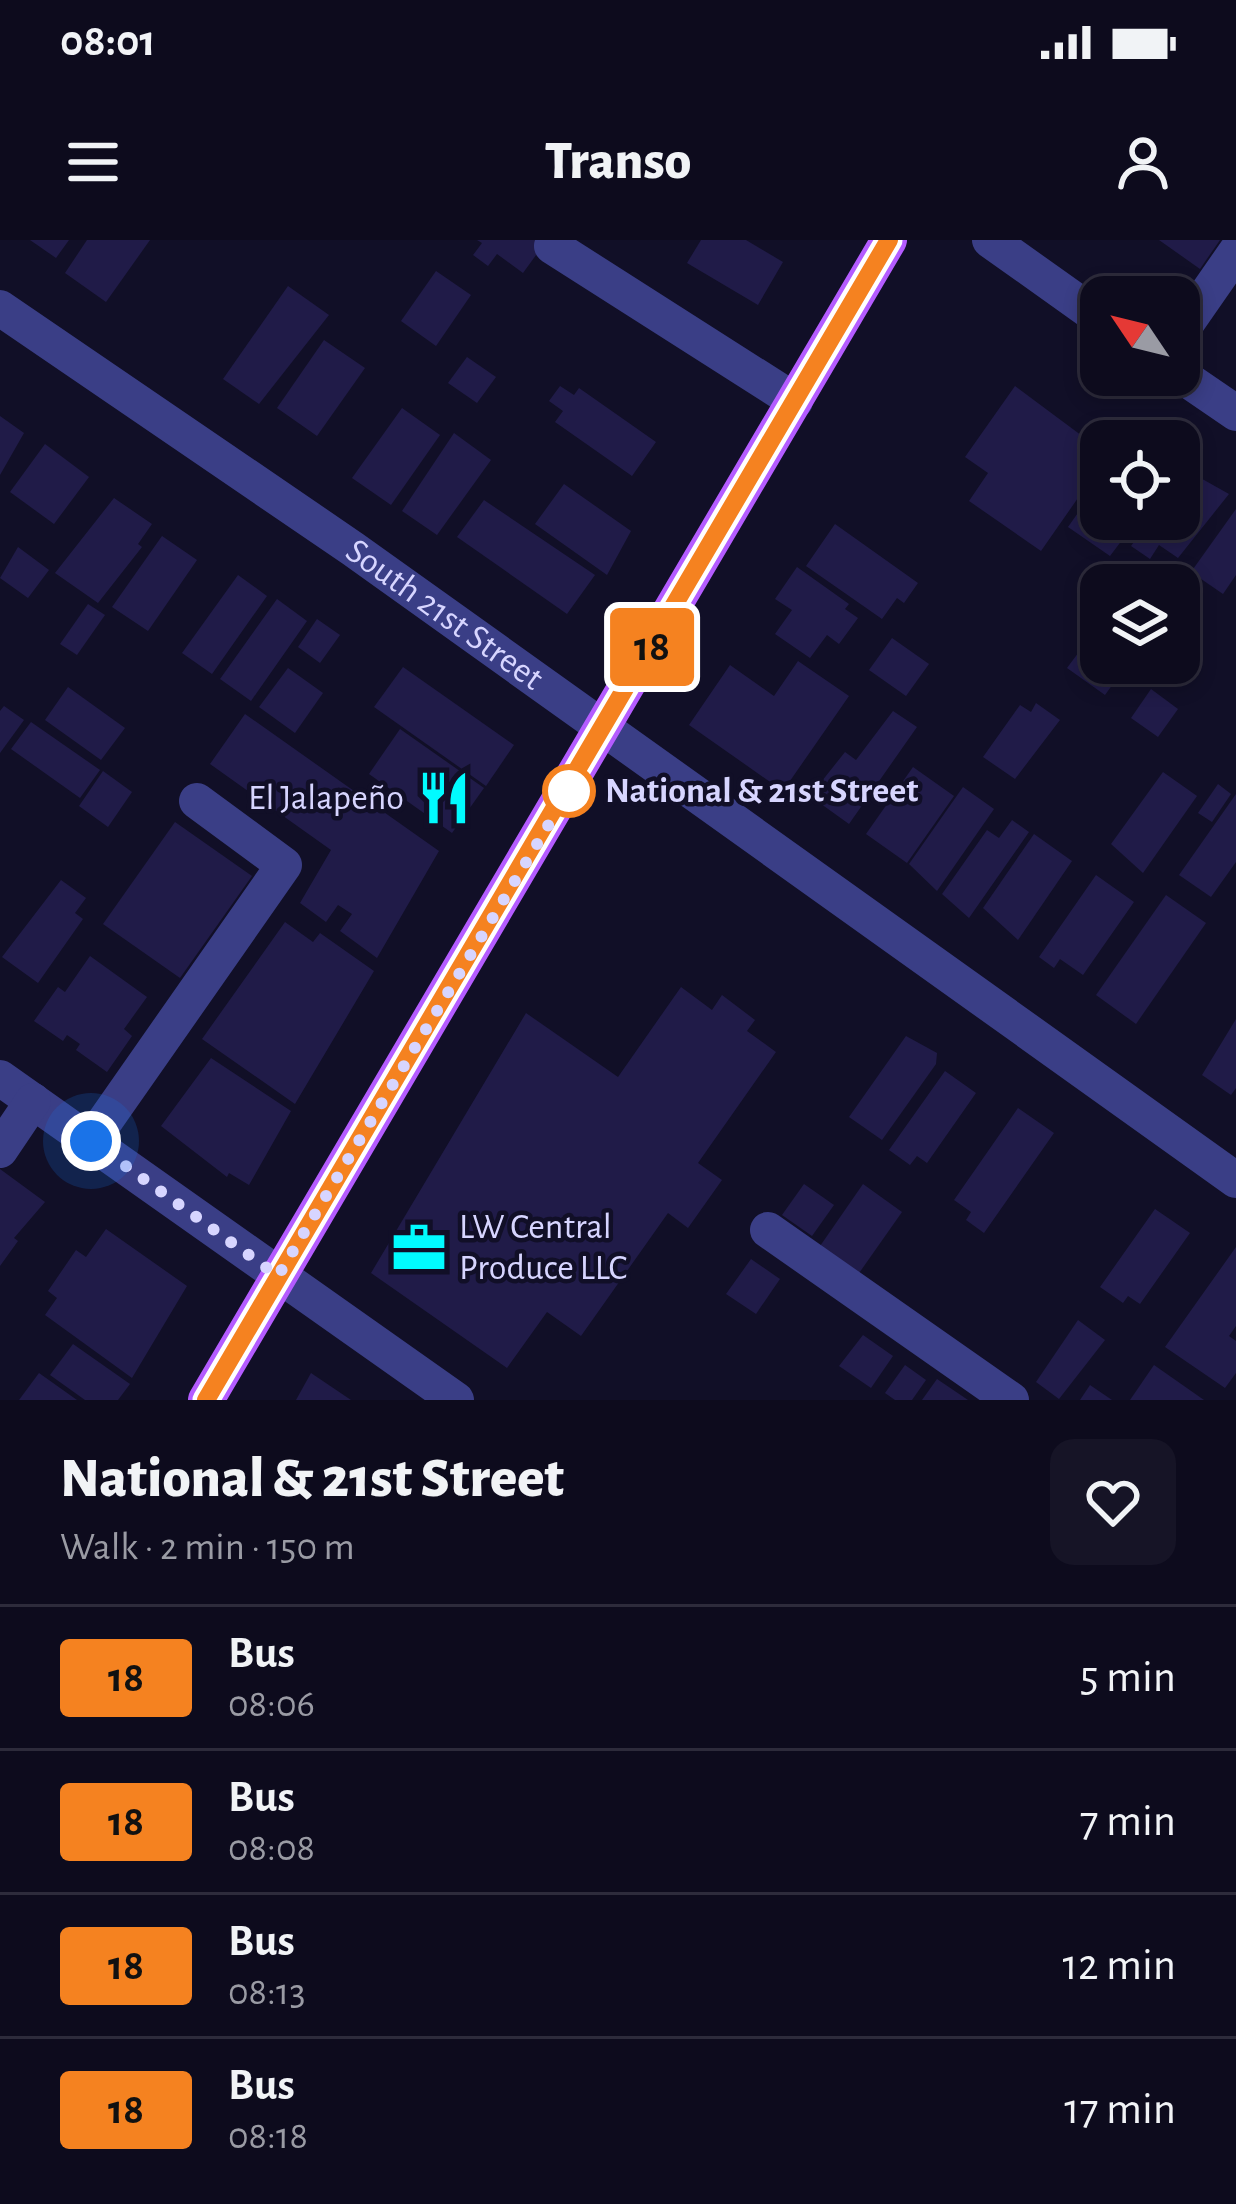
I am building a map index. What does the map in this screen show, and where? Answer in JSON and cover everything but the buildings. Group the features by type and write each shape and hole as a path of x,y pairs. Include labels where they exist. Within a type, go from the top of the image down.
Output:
{"main road":[{"path":"206,1400 889,240"}],"street":[{"path":"990,240 1080,304"},
{"path":"552,246 795,401"},
{"path":"1200,304 1236,252"},
{"name":"South 21st Street","path":"0,308 1236,1180"},
{"path":"1200,388 1236,413"},
{"path":"91,1141 284,865 197,801"},
{"path":"0,1078 457,1400"},
{"path":"0,1150 33,1101"},
{"path":"768,1230 1011,1400"}],"bus line":[{"name":"18","path":"206,1400 579,774 889,240"}],"place":[{"name":"National & 21st Street","path":"569,791"},
{"name":"El Jalapeño","path":"444,798"},
{"name":"LW Central Produce LLC","path":"419,1248"}],"route":[{"path":"91,1141 278,1276 579,774 569,791"}]}
